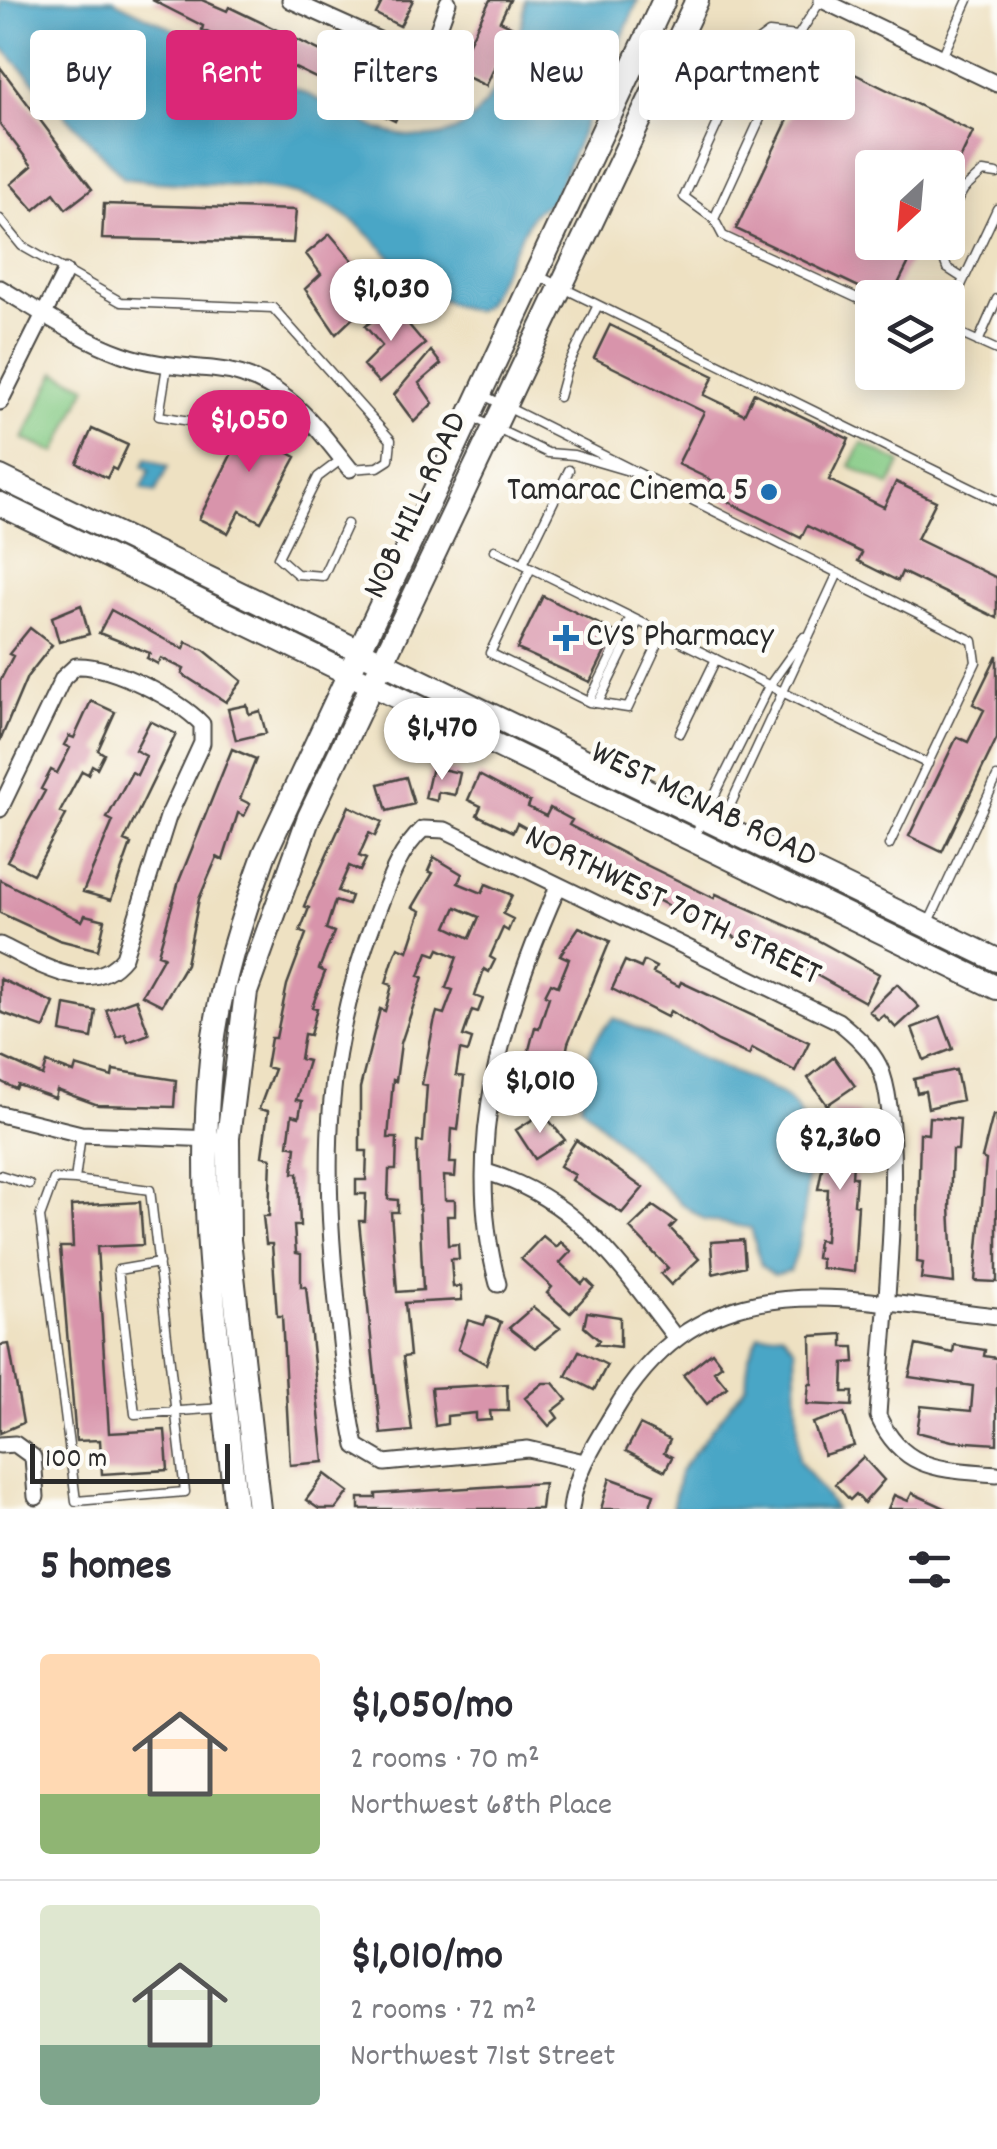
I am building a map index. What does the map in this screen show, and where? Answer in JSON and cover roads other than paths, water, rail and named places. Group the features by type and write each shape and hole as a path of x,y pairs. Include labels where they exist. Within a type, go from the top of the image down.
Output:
{"main road":[{"name":"NOB HILL ROAD","path":"365,668 470,416 664,0"},
{"name":"NOB HILL ROAD","path":"365,668 494,428 697,0"},
{"name":"WEST MCNAB ROAD","path":"0,477 701,844 997,988"},
{"name":"WEST MCNAB ROAD","path":"0,504 712,821 997,960"},
{"path":"236,1509 210,1282 216,1139 246,992 288,865 365,668"},
{"path":"216,1139 259,1509"}],"street":[{"path":"290,0 410,54 434,42 448,2"},
{"path":"824,0 997,84"},
{"path":"0,402 65,272"},
{"path":"0,288 118,353 167,366 213,369 265,382 306,413 346,464"},
{"path":"0,810 62,678 76,666 95,665 187,708 202,724 202,743 168,818 124,956 111,974 92,980 42,965 0,944"},
{"name":"NORTHWEST 70TH STREET","path":"584,1462 528,1449 385,1463 356,1446 327,1196 328,1110 344,1012 368,937 408,843 422,829 444,830 838,1021 861,1040 878,1066 892,1125 884,1305"},
{"path":"498,1284 488,1251 487,1128 503,1027 520,971 558,887"},
{"path":"0,1114 80,1134 216,1139"},
{"path":"486,1172 526,1184 562,1207 597,1239 675,1337"},
{"path":"571,1509 584,1462 642,1370 675,1337 733,1308 764,1299 799,1296 997,1316"},
{"path":"884,1305 878,1416 890,1442 910,1459 940,1469 997,1474"},
{"path":"0,1445 15,1444 34,1457 36,1497"}],"lane":[{"path":"802,30 824,0"},
{"path":"942,57 968,0"},
{"path":"719,120 684,197 714,219 723,236 855,297"},
{"path":"714,219 759,120"},
{"path":"965,187 984,172 997,174"},
{"path":"944,260 947,268 964,279 997,209"},
{"path":"0,219 22,246 122,302 273,308 391,440 388,460 378,467 346,464 318,478 278,557 297,574 324,576 347,524"},
{"path":"537,275 997,500"},
{"path":"978,342 997,299"},
{"path":"558,398 567,368 598,305"},
{"path":"965,336 997,350"},
{"path":"167,366 159,416 214,426"},
{"path":"480,394 966,636 977,648 976,662 889,845"},
{"path":"470,416 548,453 574,455 632,472"},
{"path":"569,470 490,653 594,702 628,708 663,633"},
{"path":"495,550 928,764"},
{"path":"701,844 784,692 838,573"},
{"path":"594,702 635,619"},
{"path":"701,844 770,686 810,629"},
{"path":"680,734 716,659"},
{"path":"927,926 997,777"},
{"path":"76,1180 80,1134"},
{"path":"0,1175 29,1184"},
{"path":"54,1179 150,1190 158,1264 185,1492 76,1501 40,1217 54,1179"},
{"path":"158,1264 118,1270 135,1414 225,1408"}],"water":[{"path":"0,0 113,0 175,30 166,30 166,120 297,120 297,89 317,99 317,120 360,120 403,135 440,136 455,131 474,120 494,89 494,120 587,120 553,200 533,213 485,305 475,311 431,293 361,228 321,202 273,189 124,178 70,120 146,120 146,30 30,30 30,77 0,45"},
{"path":"525,0 638,0 619,45 619,30 520,30"},
{"path":"147,458 168,467 155,493 142,488 150,470 143,466"},
{"path":"614,1018 782,1094 797,1109 804,1127 806,1192 800,1238 790,1271 774,1275 761,1266 751,1228 705,1220 679,1202 581,1105 588,1057"},
{"path":"782,1332 795,1348 799,1460 835,1509 672,1509 680,1471 746,1385 749,1356 759,1335"}],"place":[{"name":"Tamarac Cinema 5","path":"769,492"},
{"name":"CVS Pharmacy","path":"566,638"}]}
